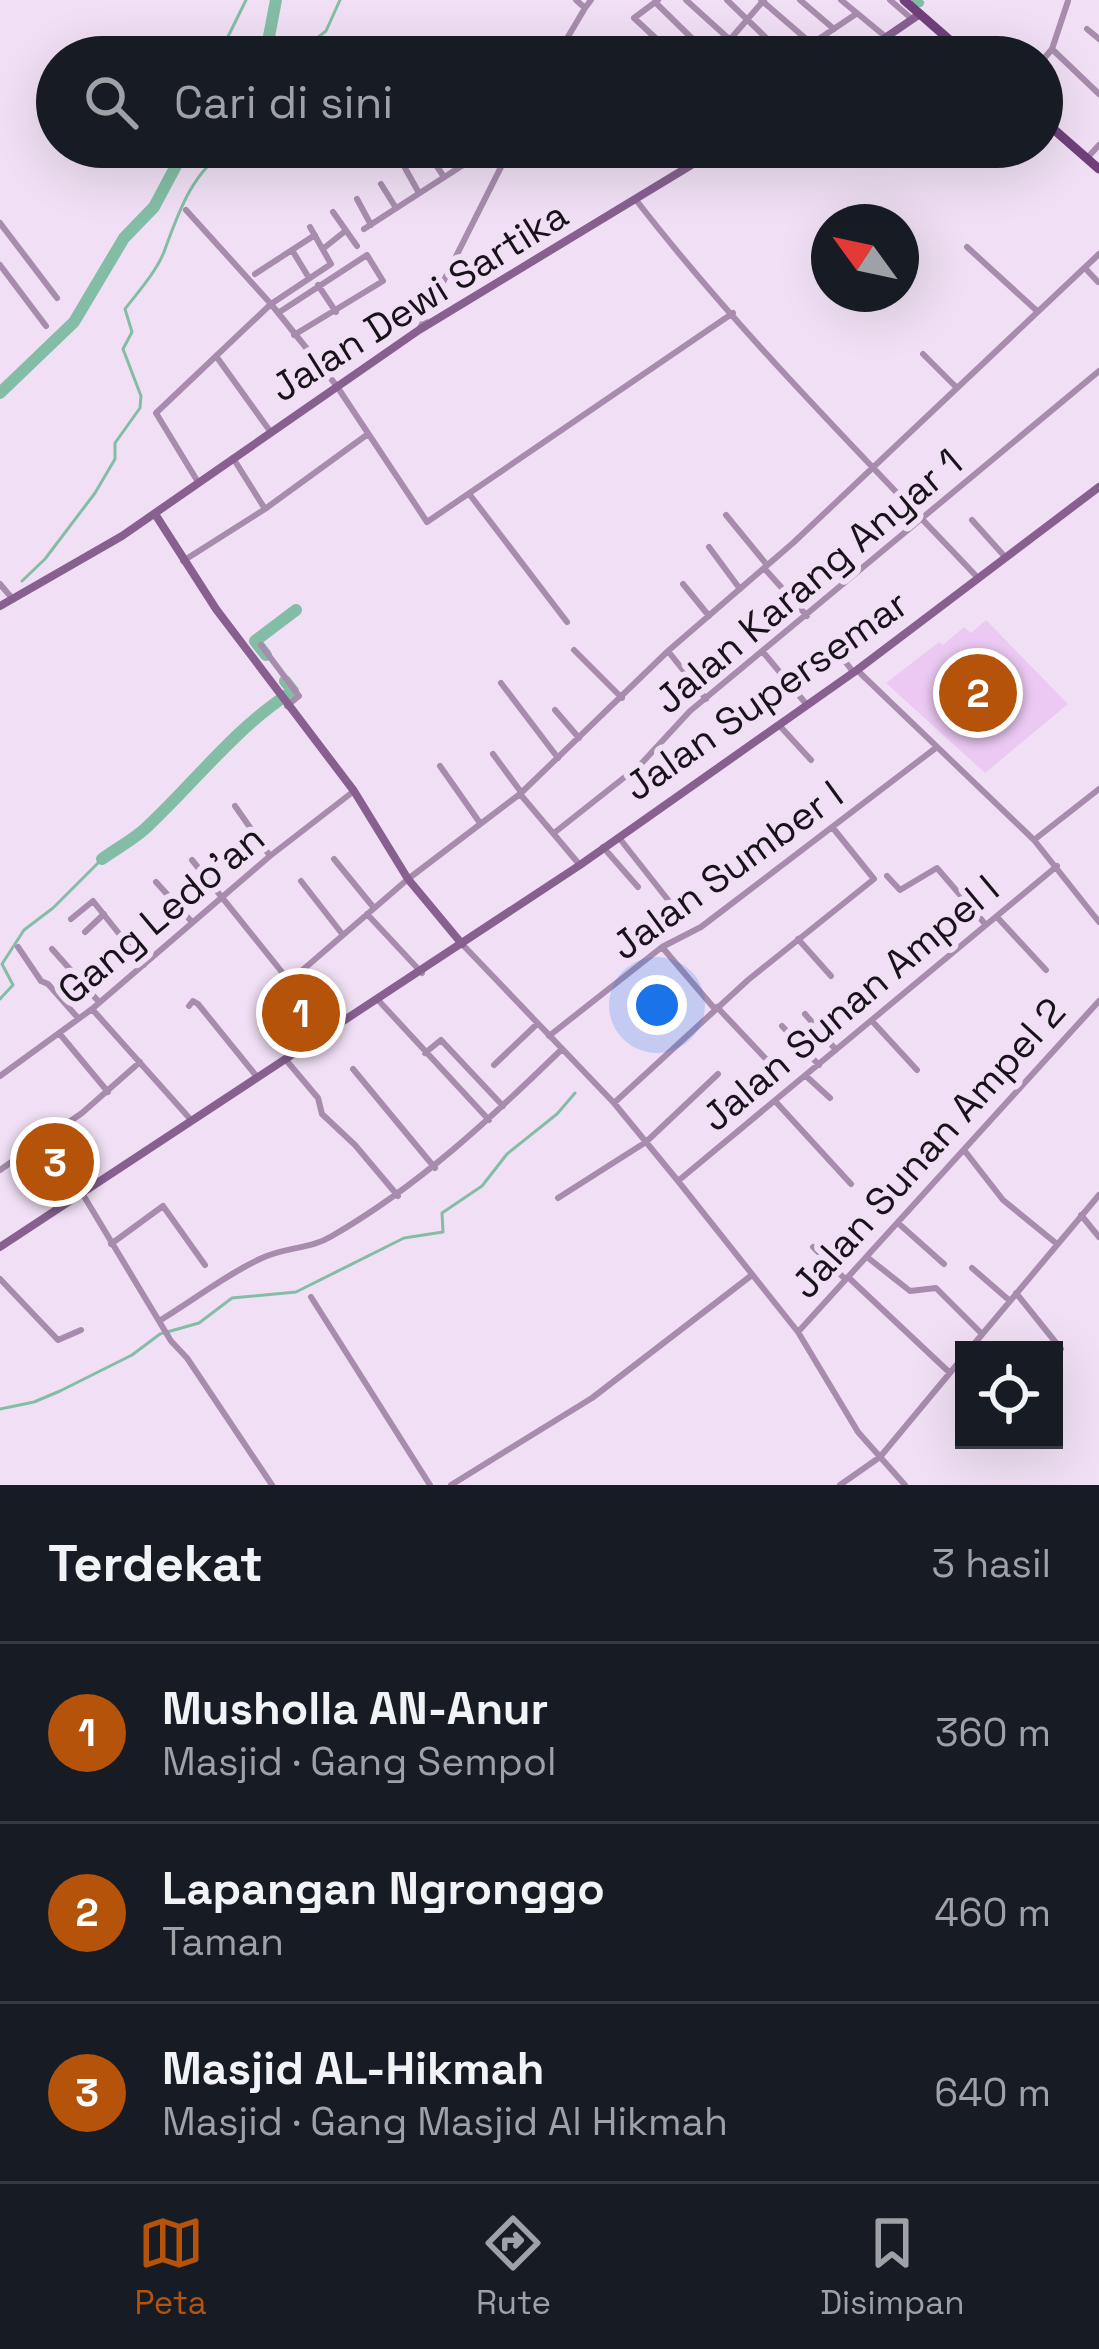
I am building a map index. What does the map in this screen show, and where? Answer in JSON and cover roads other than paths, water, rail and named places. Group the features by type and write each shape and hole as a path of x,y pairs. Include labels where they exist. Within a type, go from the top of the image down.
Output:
{"main road":[{"path":"905,5 942,36"},
{"path":"887,36 916,16"},
{"path":"1063,137 1099,169"},
{"name":"Jalan Dewi Sartika","path":"0,606 117,540 419,330 687,168"},
{"name":"Jalan Supersemar","path":"1,1243 580,866 856,671 1099,487"},
{"path":"154,514 277,692 354,791 408,879 462,944"}],"street":[{"path":"576,0 585,8"},
{"path":"568,36 591,0"},
{"path":"686,0 726,36"},
{"path":"727,0 765,36"},
{"path":"800,0 835,30"},
{"path":"841,0 885,36"},
{"path":"890,0 905,5"},
{"path":"653,36 634,18 656,1 692,36"},
{"path":"733,36 762,1 803,36"},
{"path":"1056,36 1068,1"},
{"path":"825,36 856,14"},
{"path":"1087,28 1099,39"},
{"path":"1063,60 1099,94"},
{"path":"1087,158 1099,145"},
{"path":"405,168 419,193"},
{"path":"438,168 444,177"},
{"path":"358,199 368,227 458,168"},
{"path":"419,330 500,168"},
{"path":"381,184 396,208"},
{"path":"636,200 812,403 978,578"},
{"path":"186,210 271,304 336,386 424,521 431,522 733,313"},
{"path":"333,212 357,246"},
{"path":"0,223 57,298"},
{"path":"198,482 156,413 271,304 331,264 310,226"},
{"path":"324,248 344,232"},
{"path":"255,274 315,235"},
{"path":"968,247 1037,311"},
{"path":"292,250 335,312"},
{"path":"278,313 364,254 383,281"},
{"path":"291,980 408,879 520,793 1099,254"},
{"path":"0,265 46,326"},
{"path":"1084,268 1098,282"},
{"path":"294,335 392,276"},
{"path":"923,353 956,388"},
{"path":"216,356 270,431"},
{"name":"Jalan Karang Anyar 1","path":"554,833 632,771 706,699 1099,371"},
{"path":"184,561 266,509 368,434"},
{"path":"233,458 266,509"},
{"path":"470,495 567,622"},
{"path":"726,515 807,616"},
{"path":"973,520 1006,558"},
{"path":"709,547 740,589"},
{"path":"0,584 11,597"},
{"path":"683,584 709,616"},
{"path":"830,642 1034,840 1099,922"},
{"path":"261,645 298,696 286,704"},
{"path":"574,650 622,698"},
{"path":"668,651 706,699"},
{"path":"763,652 807,705"},
{"path":"501,683 558,758"},
{"path":"555,710 579,738"},
{"path":"779,725 811,760"},
{"name":"Jalan Sumber I","path":"549,1036 662,947 701,927 937,747"},
{"path":"493,754 580,866"},
{"path":"440,766 479,823"},
{"path":"632,771 642,783"},
{"path":"1034,840 1099,789"},
{"name":"Gang Ledo'an","path":"0,1076 96,1005 354,791"},
{"path":"235,806 270,856"},
{"path":"614,1103 716,1008 874,879 832,829"},
{"path":"617,836 676,910"},
{"path":"603,847 638,886"},
{"path":"334,859 422,973"},
{"path":"192,860 330,1032"},
{"name":"Jalan Sunan Ampel I","path":"678,1181 1057,866"},
{"path":"887,876 900,890 938,868 986,926"},
{"path":"301,881 343,935"},
{"path":"156,882 192,922"},
{"path":"71,919 91,900 144,965"},
{"path":"85,932 104,914"},
{"path":"997,916 1046,970"},
{"path":"798,940 831,976"},
{"path":"462,944 614,1103 678,1181 798,1332 858,1432 905,1485"},
{"path":"18,947 41,981 78,1018"},
{"path":"662,947 764,1058 774,1061"},
{"path":"52,949 140,1063 192,1121"},
{"path":"379,1000 490,1120"},
{"path":"188,1006 193,1001 198,1004 258,1078"},
{"name":"Jalan Sunan Ampel 2","path":"798,1332 1099,1001"},
{"path":"805,1014 836,1050"},
{"path":"872,1021 917,1070"},
{"path":"494,1065 537,1024"},
{"path":"782,1026 818,1065"},
{"path":"58,1034 108,1092"},
{"path":"424,1053 441,1040 503,1106"},
{"path":"159,1321 242,1268 281,1250 319,1244 398,1196 490,1120 562,1049"},
{"path":"286,1060 318,1098 322,1114 398,1196"},
{"path":"0,1170 57,1131 140,1063"},
{"path":"353,1069 435,1168"},
{"path":"558,1198 646,1142 718,1074"},
{"path":"806,1076 830,1098"},
{"path":"776,1101 851,1184"},
{"path":"57,1131 96,1183"},
{"path":"964,1150 1003,1200 1058,1244"},
{"path":"82,1193 166,1333 272,1485"},
{"path":"976,1341 1099,1195"},
{"path":"111,1244 163,1206 205,1265"},
{"path":"1082,1215 1099,1238"},
{"path":"898,1222 944,1264"},
{"path":"813,1247 920,1340 950,1373"},
{"path":"867,1256 910,1291 936,1288 982,1334"},
{"path":"973,1268 1013,1297 1053,1341"},
{"path":"451,1485 592,1398 752,1275"},
{"path":"0,1279 55,1338 61,1340 81,1330"},
{"path":"311,1298 430,1485"},
{"path":"839,1485 880,1457 955,1367"}],"waterway":[{"path":"228,36 246,0"},
{"path":"269,36 276,0"},
{"path":"320,36 340,0"},
{"path":"916,0 920,3"},
{"path":"0,393 74,322 124,238 154,207 175,168"},
{"path":"22,581 45,559 95,493 115,459 115,443 140,408 141,396 123,349 132,332 125,309 161,259 181,207 206,168"},
{"path":"266,655 255,641 296,610"},
{"path":"102,859 143,831 235,737 293,691 285,681"},
{"path":"0,999 13,985 2,964 24,930 102,859"},
{"path":"0,1409 60,1391 132,1355 160,1334 199,1323 232,1298 296,1292 404,1238 443,1232 442,1213 482,1186 507,1154 557,1114 575,1093"}],"place":[{"name":"Lapangan Ngronggo","path":"978,693"},
{"name":"Musholla AN-Anur","path":"301,1013"},
{"name":"Masjid AL-Hikmah","path":"55,1162"}]}
